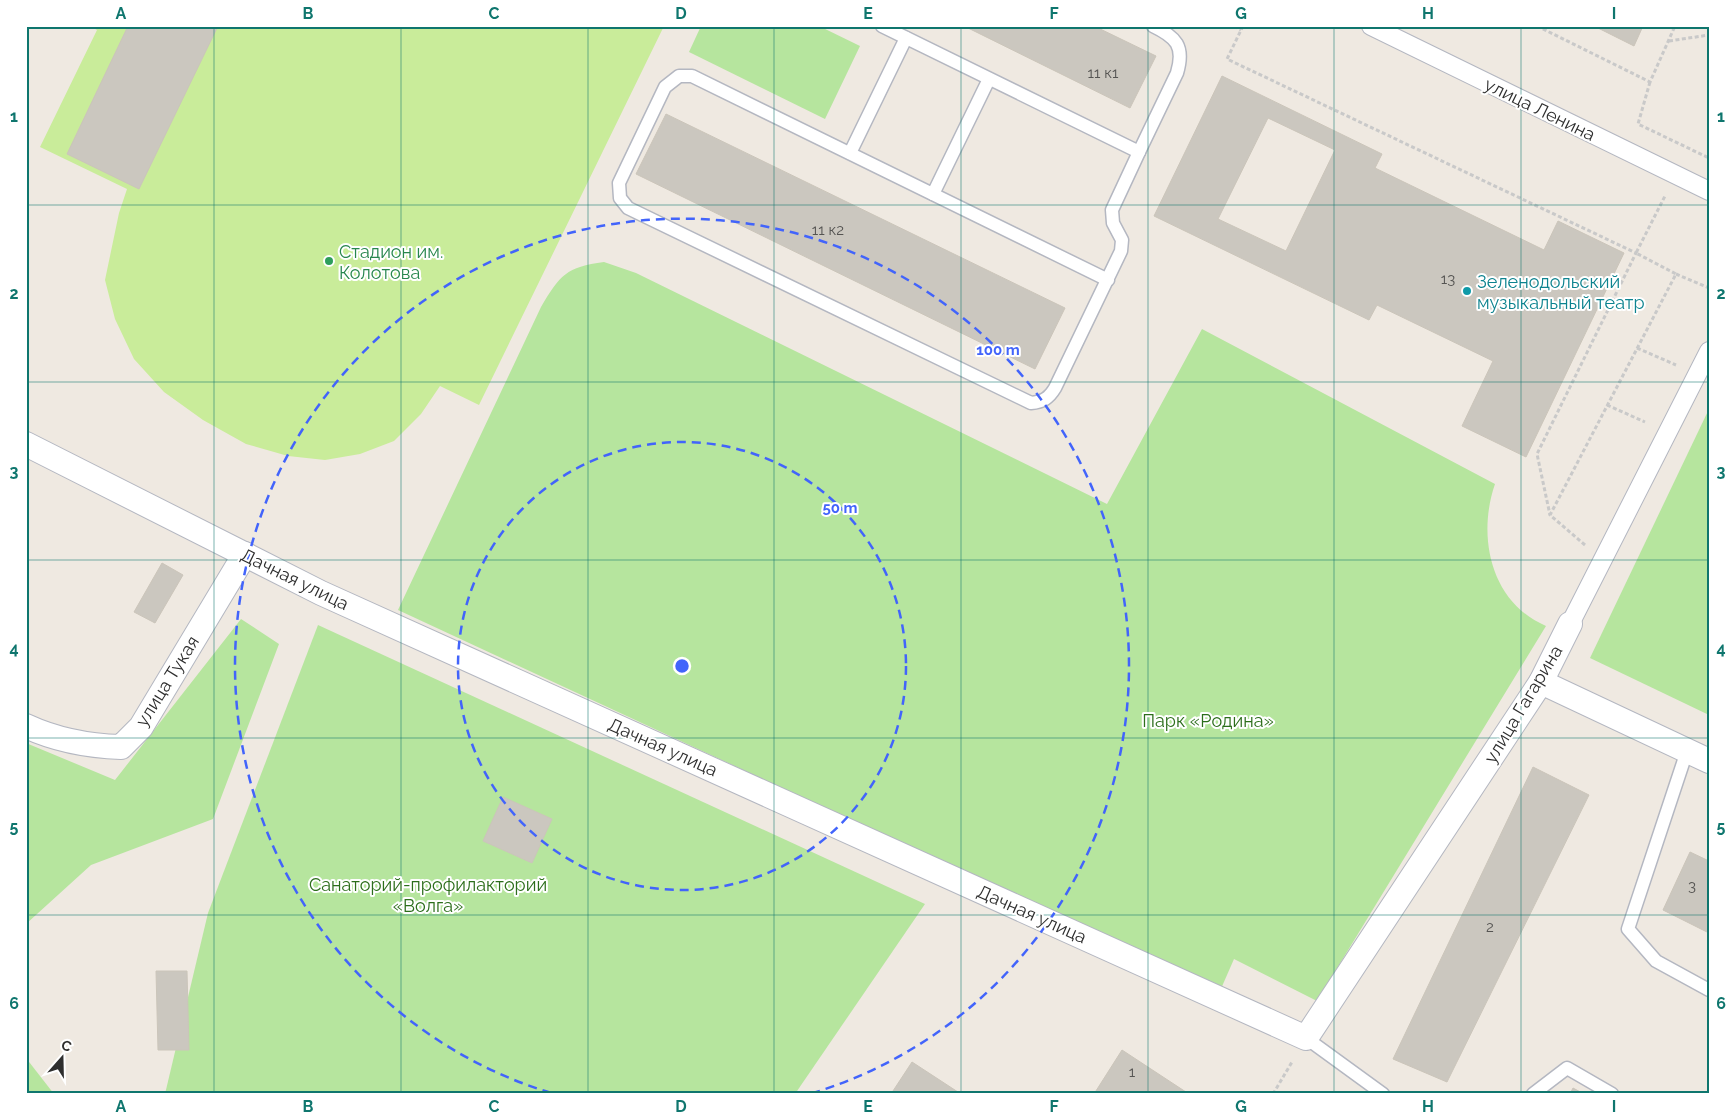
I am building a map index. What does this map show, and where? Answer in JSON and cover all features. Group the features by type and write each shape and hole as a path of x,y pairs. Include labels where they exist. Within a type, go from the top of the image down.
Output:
{"street":[{"name":"улица Ленина","path":"1370,26 1709,191"},
{"name":"улица Гагарина","path":"1306,1038 1541,682 1709,352"},
{"name":"Дачная улица","path":"26,444 321,593 1306,1038"},
{"name":"улица Тукая","path":"26,726 43,734 94,746 121,747 141,727 245,554"},
{"path":"1541,682 1709,761"}],"lane":[{"path":"882,26 1139,152"},
{"path":"1108,280 692,76 678,76 665,86 621,176 620,198 628,208 1032,403 1040,403 1051,395 1108,280 1122,245 1113,223 1112,210 1178,73 1180,62 1179,47 1170,34 1153,26"},
{"path":"850,154 906,38"},
{"path":"933,194 989,79"},
{"path":"1687,751 1628,929 1656,961 1709,990"},
{"path":"1306,1038 1383,1094"},
{"path":"1533,1094 1567,1068 1612,1094"}],"path":[{"path":"1234,26 1242,28 1227,59 1636,253 1676,274 1709,288"},
{"path":"1537,26 1650,82"},
{"path":"1675,26 1650,82 1638,124 1709,158"},
{"path":"1668,41 1709,35"},
{"path":"1603,560 1550,515 1537,454 1676,175"},
{"path":"1550,515 1676,274"},
{"path":"1637,348 1697,374"},
{"path":"1607,405 1668,432"},
{"path":"1273,1094 1306,1038"}],"green space":[{"name":"Стадион им. Колотова","path":"90,26 664,26 479,405 440,386 421,414 394,441 360,454 325,460 288,456 246,444 203,420 164,392 134,359 115,319 105,280 119,213 127,189 40,147 97,30"},
{"path":"701,26 819,26 860,46 825,119 689,52"},
{"name":"Парк «Родина»","path":"604,262 636,273 1107,504 1202,329 1495,484 1490,504 1488,525 1488,545 1493,566 1501,584 1512,601 1527,615 1546,626 1317,1001 1234,959 1220,991 398,610 541,307 565,274 581,267"},
{"path":"1709,409 1709,715 1590,658"},
{"path":"241,619 279,644 213,819 91,865 26,924 26,743 115,780"},
{"name":"Санаторий-профилакторий «Волга»","path":"318,625 925,904 795,1094 165,1094 208,913"},
{"path":"26,1058 54,1094 26,1094"}],"building":[{"path":"128,26 218,26 139,189 67,154"},
{"path":"964,26 1094,26 1156,56 1130,108"},
{"path":"1594,26 1643,26 1634,46"},
{"path":"1222,76 1382,154 1375,168 1544,250 1558,221 1624,253 1526,457 1462,426 1493,361 1377,305 1369,320 1154,216","holes":["1268,118 1335,150 1286,251 1218,219"]},
{"path":"666,114 1065,308 1035,369 636,174"},
{"path":"162,563 183,575 155,623 134,612"},
{"path":"1533,767 1589,795 1447,1082 1393,1059"},
{"path":"503,797 552,819 532,863 483,841"},
{"path":"1690,852 1709,861 1709,933 1663,910"},
{"path":"156,971 187,971 189,1050 158,1050"},
{"path":"1122,1050 1189,1094 1094,1094"},
{"path":"912,1062 961,1094 891,1094"},
{"path":"1573,1088 1584,1094 1570,1094"}],"place":[{"name":"Стадион им. Колотова","path":"329,261"},
{"name":"Зеленодольский музыкальный театр","path":"1467,291"}]}
